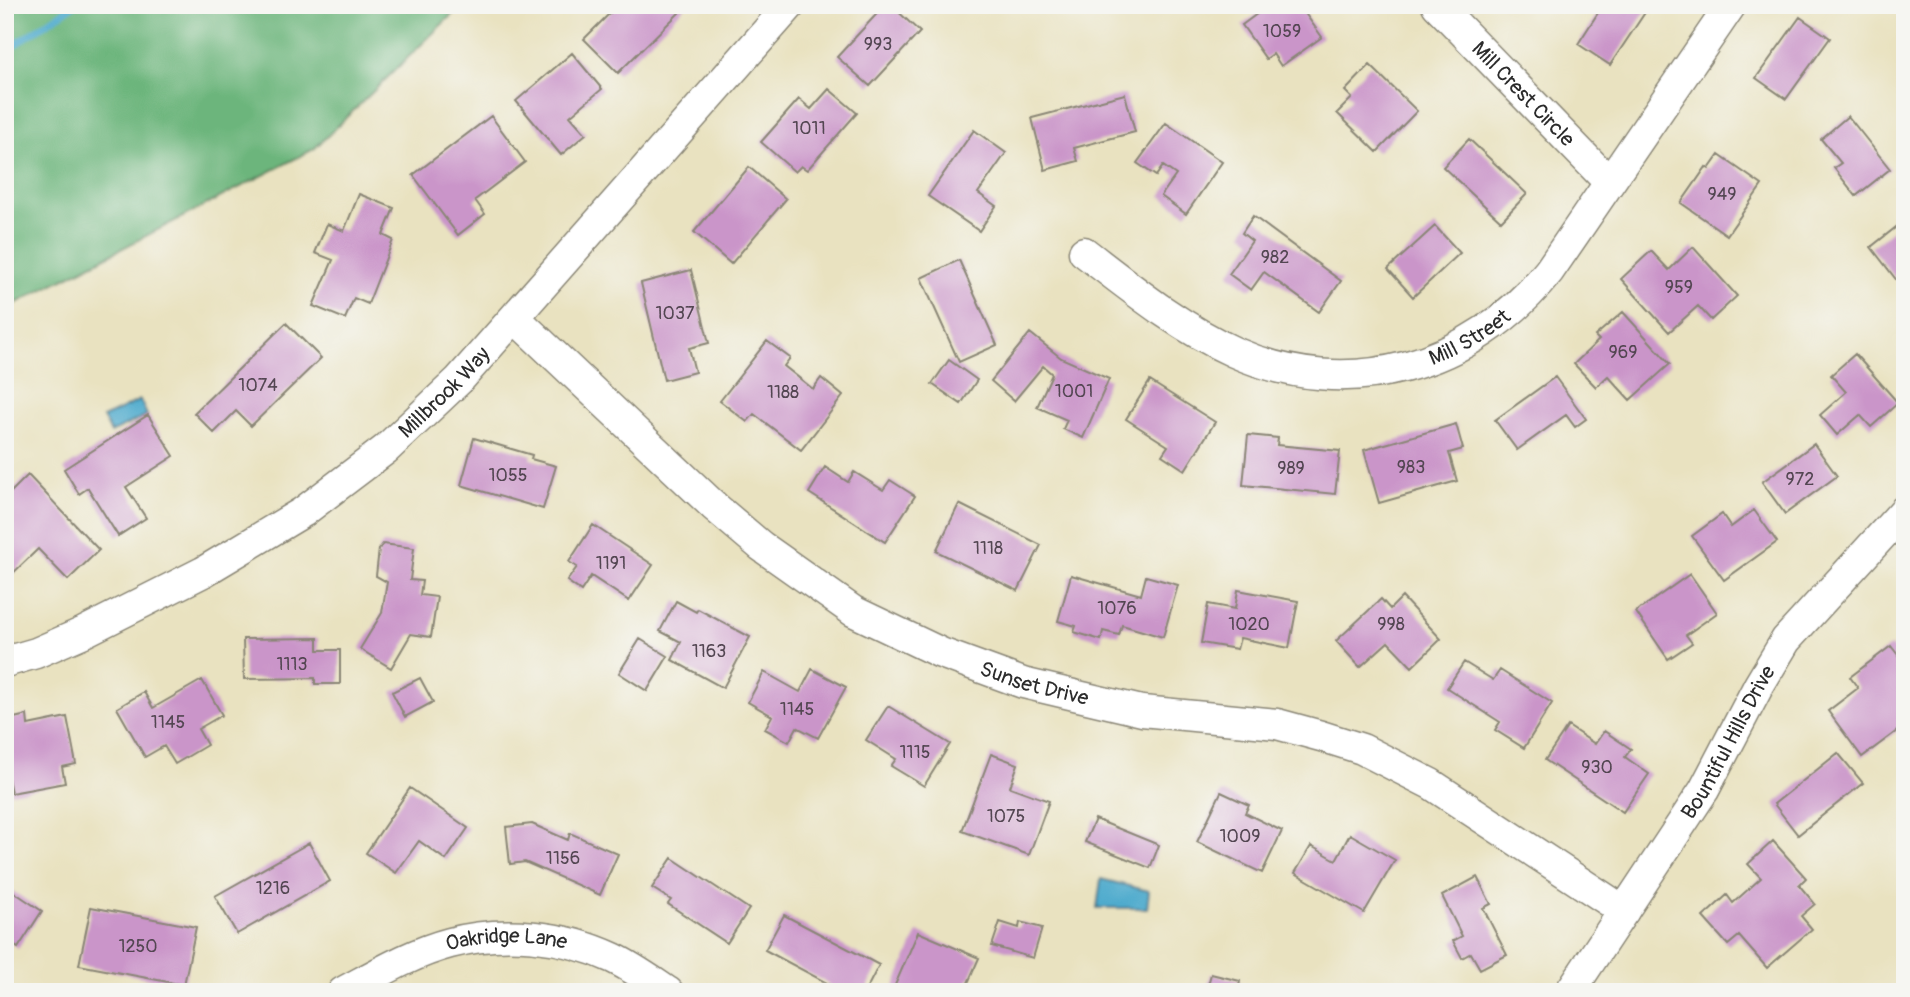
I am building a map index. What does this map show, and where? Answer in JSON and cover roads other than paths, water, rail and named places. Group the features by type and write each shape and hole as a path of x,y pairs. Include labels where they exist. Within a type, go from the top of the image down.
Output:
{"street":[{"name":"Millbrook Way","path":"5,662 36,653 96,626 203,572 303,512 386,449 459,380 790,5"},
{"name":"Mill Crest Circle","path":"1437,5 1609,182"},
{"name":"Mill Street","path":"1084,252 1143,297 1233,351 1265,365 1300,373 1338,376 1378,373 1415,365 1448,352 1509,315 1531,294 1731,5"},
{"name":"Sunset Drive","path":"514,318 733,523 808,581 853,611 941,653 1023,683 1142,711 1277,724 1362,749 1431,784 1624,911"},
{"name":"Bountiful Hills Drive","path":"1570,992 1704,790 1786,639 1905,510"},
{"name":"Oakridge Lane","path":"343,992 398,963 437,948 474,938 498,936 548,939 592,950 631,968 668,992"}],"water":[{"path":"140,400 147,415 111,433 103,418"},
{"path":"1101,879 1149,891 1147,908 1097,908"}],"waterway":[{"path":"5,51 74,5"}]}
